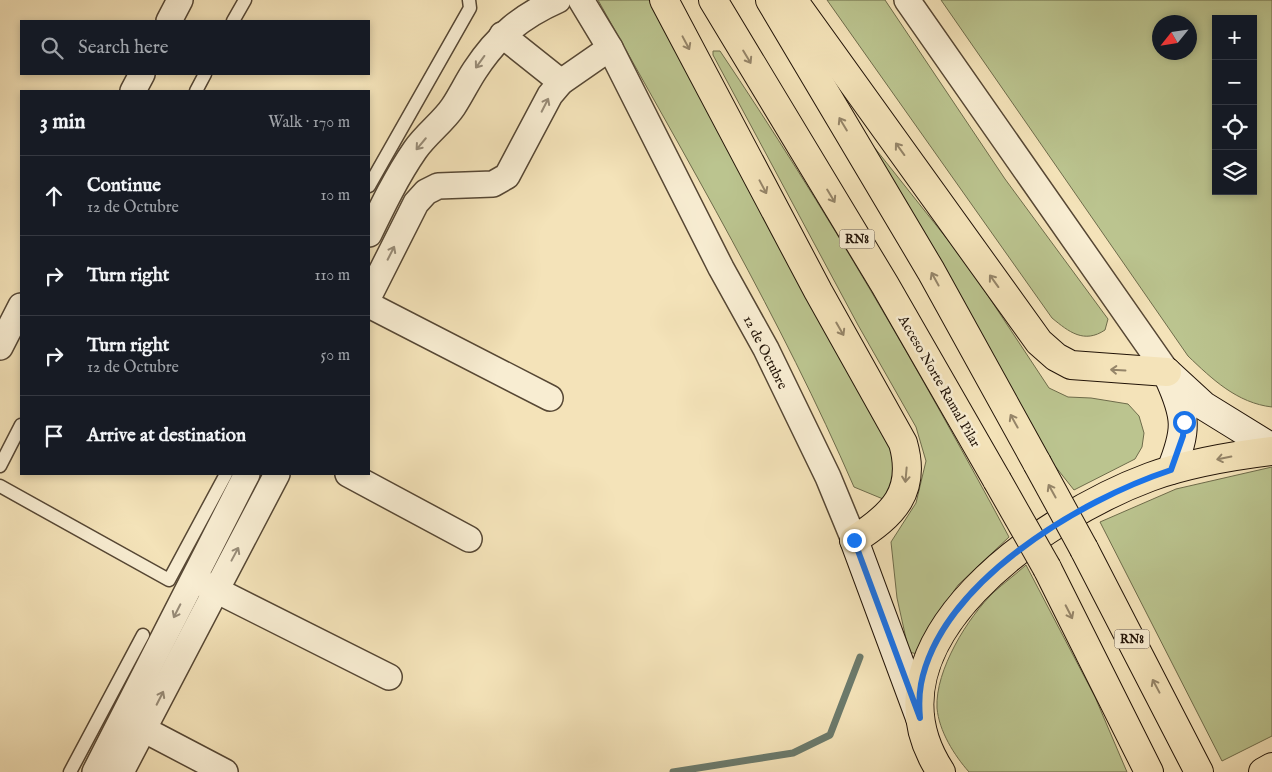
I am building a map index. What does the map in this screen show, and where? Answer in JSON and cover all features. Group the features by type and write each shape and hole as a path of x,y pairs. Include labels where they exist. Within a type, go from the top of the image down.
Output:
{"main road":[{"path":"664,0 818,292 903,443 907,462 905,486 900,499 889,515 854,540"},
{"name":"Acceso Norte Ramal Pilar","path":"713,0 885,285 1047,568 1149,772"},
{"name":"RN8","path":"770,0 931,271 1084,549 1200,772"},
{"path":"794,0 1039,342 1056,357 1072,365 1167,372"},
{"path":"939,769 923,735 920,718 920,685 930,655 948,625 982,582 1023,548 1071,515 1122,489 1171,470 1272,450"},
{"path":"1263,772 1272,767"}],"street":[{"path":"170,20 180,0"},
{"path":"370,232 396,179 417,148 453,108 474,70 502,34 535,10 558,0"},
{"name":"12 de Octubre","path":"581,0 610,48 721,268 766,349 828,477 854,540 920,718"},
{"path":"907,0 1167,372 1204,406 1272,450"},
{"path":"502,34 561,82"},
{"path":"370,294 416,203 426,192 438,186 493,184 507,176 550,95 561,82 610,48"},
{"path":"134,90 141,75"},
{"path":"370,305 550,398"},
{"path":"0,347 20,308"},
{"path":"1167,372 1184,422 1183,436 1171,470"},
{"path":"95,772 246,475"},
{"path":"121,772 276,475"},
{"path":"350,475 469,539"},
{"path":"193,578 389,677"},
{"path":"144,729 225,772"}],"lane":[{"path":"234,20 245,0"},
{"path":"370,184 470,8 469,0"},
{"path":"197,90 204,75"},
{"path":"0,466 20,427"},
{"path":"0,486 169,580 225,475"},
{"path":"70,772 143,635"}],"green space":[{"path":"598,0 649,0 759,204 896,447 896,482 883,499 854,487 796,363 732,240"},
{"path":"827,0 885,0 1005,179 1108,319 1105,330 1090,336 1083,336 1064,328 1052,318"},
{"path":"941,0 1272,0 1272,407 1247,401 1226,389 1188,356"},
{"path":"713,51 720,51 797,169 906,351 1009,537 958,585 928,628 917,654 909,652 897,598 891,542 916,503 926,461 916,427 858,325 713,55"},
{"path":"870,142 967,264 1049,388 1068,397 1091,398 1128,404 1139,416 1144,433 1142,447 1135,459 1074,490 1047,456"},
{"path":"1272,467 1272,736 1222,761 1100,522 1176,489"},
{"path":"1026,565 1095,697 1127,772 969,772 944,734 937,708 941,677 947,661 974,615 994,592"}],"waterway":[{"path":"673,772 793,753 830,735 860,657"}],"route":[{"path":"854,540 920,718 920,685 930,655 948,625 982,582 1034,539 1071,515 1128,486 1171,470 1180,448 1184,422"}]}
